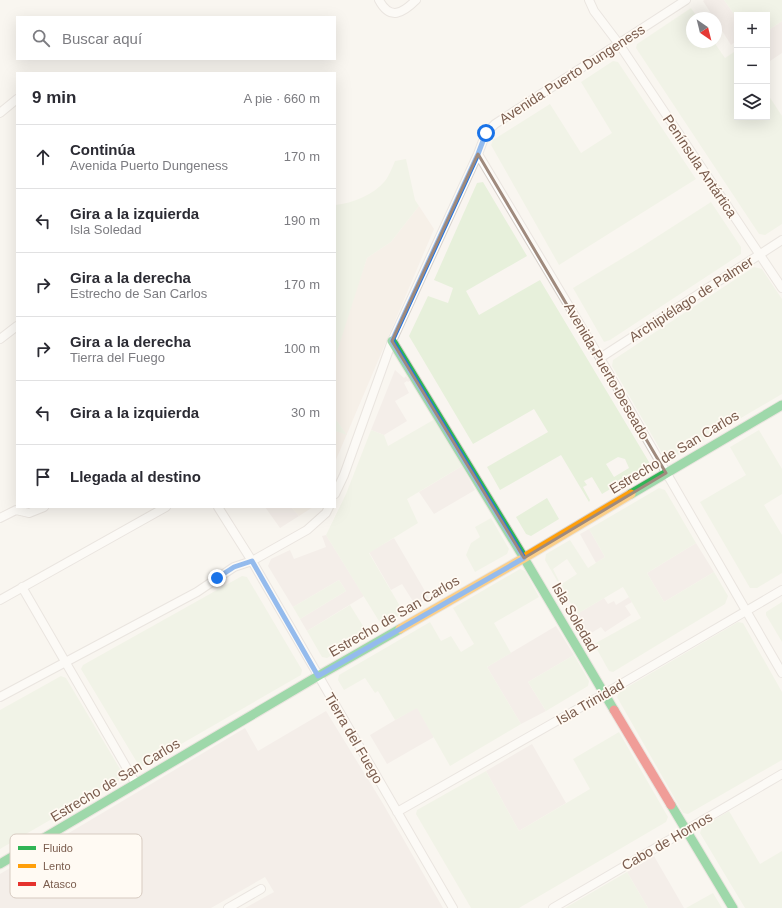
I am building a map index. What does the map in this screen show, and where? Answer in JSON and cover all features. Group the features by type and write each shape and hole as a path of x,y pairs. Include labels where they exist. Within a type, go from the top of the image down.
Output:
{"street":[{"path":"379,0 387,10 394,14 405,10 416,0"},
{"name":"Península Antártica","path":"588,0 782,288"},
{"name":"Avenida Puerto Dungeness","path":"336,492 344,475 392,341 478,154 486,133 495,124 686,0"},
{"path":"0,113 16,101"},
{"name":"Avenida Puerto Deseado","path":"478,154 600,358 782,673"},
{"name":"Archipiélago de Palmer","path":"600,358 782,240"},
{"path":"0,339 16,327"},
{"name":"Isla Soledad","path":"392,341 524,558 733,908"},
{"name":"Estrecho de San Carlos","path":"51,834 318,676 524,558 782,405"},
{"path":"0,518 16,510 29,514 42,508"},
{"path":"0,600 164,508"},
{"name":"Tierra del Fuego","path":"219,508 252,561 453,908"},
{"path":"0,697 197,592 234,567 252,561 307,530 326,513 328,508"},
{"path":"22,587 136,784"},
{"name":"Isla Trinidad","path":"397,812 782,590"},
{"name":"Cabo de Hornos","path":"553,908 782,774"},
{"name":"Estrecho de San Carlos","path":"0,864 10,858"},
{"path":"228,908 261,889"}],"highlighted area":[{"path":"478,154 666,473 524,558 392,341"}],"shaded area":[{"path":"724,0 734,14 734,43 731,45 722,31 722,12 710,12 703,1"},
{"path":"782,21 782,53 770,61 770,48 770,29"},
{"path":"419,206 434,229 336,460 336,431 346,434 336,419 336,355 348,313 367,258 391,242"},
{"path":"395,370 404,378 406,376 411,380 404,383 409,393 395,401 407,421 384,435 371,430"},
{"path":"462,466 475,490 434,514 419,492"},
{"path":"266,508 292,508 299,516 280,528"},
{"path":"292,508 311,508 299,516"},
{"path":"589,529 605,557 596,563 580,534"},
{"path":"326,535 364,596 307,631 300,619 346,591 339,580 293,607 268,566 271,559 290,550 294,559 326,547 322,536"},
{"path":"394,538 429,598 416,606 402,584 391,590 369,552"},
{"path":"696,543 714,572 664,602 647,573"},
{"path":"629,597 632,602 625,606 631,615 605,632 601,627 588,635 577,614 604,598 608,604 614,601 616,605"},
{"path":"556,626 574,655 528,682 546,711 521,724 487,667"},
{"path":"417,707 434,737 387,764 370,735"},
{"path":"326,711 382,802 443,908 245,908 274,892 265,877 211,908 0,908 0,874 10,868 10,898 142,898 142,834 67,834 245,728 258,751"},
{"path":"532,744 566,803 519,831 486,771"},
{"path":"654,856 684,908 648,908 627,872"}],"green space":[{"path":"724,0 782,0 782,21 770,29 770,12 734,12 734,14"},
{"path":"691,8 694,12 686,12 686,48 718,48 725,58 734,52 734,120 770,120 770,98 782,116 782,224 765,235 759,234 636,48 637,44"},
{"path":"613,61 618,62 696,179 559,265 491,145 493,140 550,104 581,153 612,133 581,82"},
{"path":"406,159 415,200 419,206 391,242 367,258 336,355 336,205 362,198 375,190 386,179 395,161"},
{"path":"483,182 527,256 466,291 479,315 540,280 649,462 647,467 602,494 592,477 584,481 587,485 583,487 590,500 589,502 561,455 500,490 487,467 548,432 534,409 473,444 409,336 428,296 448,303 453,288 434,280 477,183","holes":["618,457 625,459 629,468 614,477 606,464"]},
{"path":"711,202 741,247 741,254 610,340 604,342 573,288"},
{"path":"754,267 762,269 782,299 782,394 671,459 665,458 612,366 613,360"},
{"path":"336,419 347,435 336,431"},
{"path":"435,419 462,466 407,499 418,523 369,553 404,613 382,626 326,535 346,494 371,430 384,435 388,446"},
{"path":"759,430 782,469 782,494 764,505 782,535 782,573 757,588 750,588 700,502 746,475 730,447"},
{"path":"659,488 665,490 696,543 647,573 664,602 714,572 728,596 725,604 613,672 609,671 594,644 641,618 623,587 577,614 560,585 577,574 567,559 553,569 560,583 559,584 545,560 546,554 570,540 588,568 605,557 589,529"},
{"path":"547,498 559,519 531,536 526,534 516,517"},
{"path":"491,518 509,549 507,554 475,572 466,555 471,543 480,537 475,527"},
{"path":"520,569 525,571 539,597 494,623 511,653 487,667 521,724 450,766 417,708 395,720 378,691 375,693 365,678 344,690 338,680 339,675 430,622 441,641 451,636 461,652 474,644 453,608"},
{"path":"242,576 247,577 302,670 301,675 143,766 138,764 81,669 83,665"},
{"path":"339,580 346,591 300,619 293,607"},
{"path":"782,602 782,642 766,615 766,612"},
{"path":"350,605 368,634 327,658 322,657 307,631"},
{"path":"738,622 743,623 782,692 782,760 688,814 683,813 617,697 619,692"},
{"path":"574,655 589,681 588,686 546,711 528,682"},
{"path":"61,676 66,678 123,774 121,779 26,834 10,834 10,843 0,849 0,710"},
{"path":"619,732 668,817 666,822 519,908 471,908 416,814 417,810 486,771 519,831 590,789 573,759"},
{"path":"729,811 760,864 782,851 782,908 745,908 700,833 702,827"},
{"path":"627,872 648,908 565,908"},
{"path":"713,893 722,908 686,908"}],"traffic: fast":[{"path":"392,341 524,558 614,710"},
{"path":"631,494 782,405"},
{"path":"51,834 400,629"},
{"path":"671,805 733,908"},
{"path":"0,864 10,858"}],"traffic: slow":[{"path":"400,629 524,558 631,494"}],"traffic: jam":[{"path":"614,710 671,805"}],"route":[{"path":"217,578 234,567 252,561 318,676 524,558 392,341 478,154 486,133"}]}
